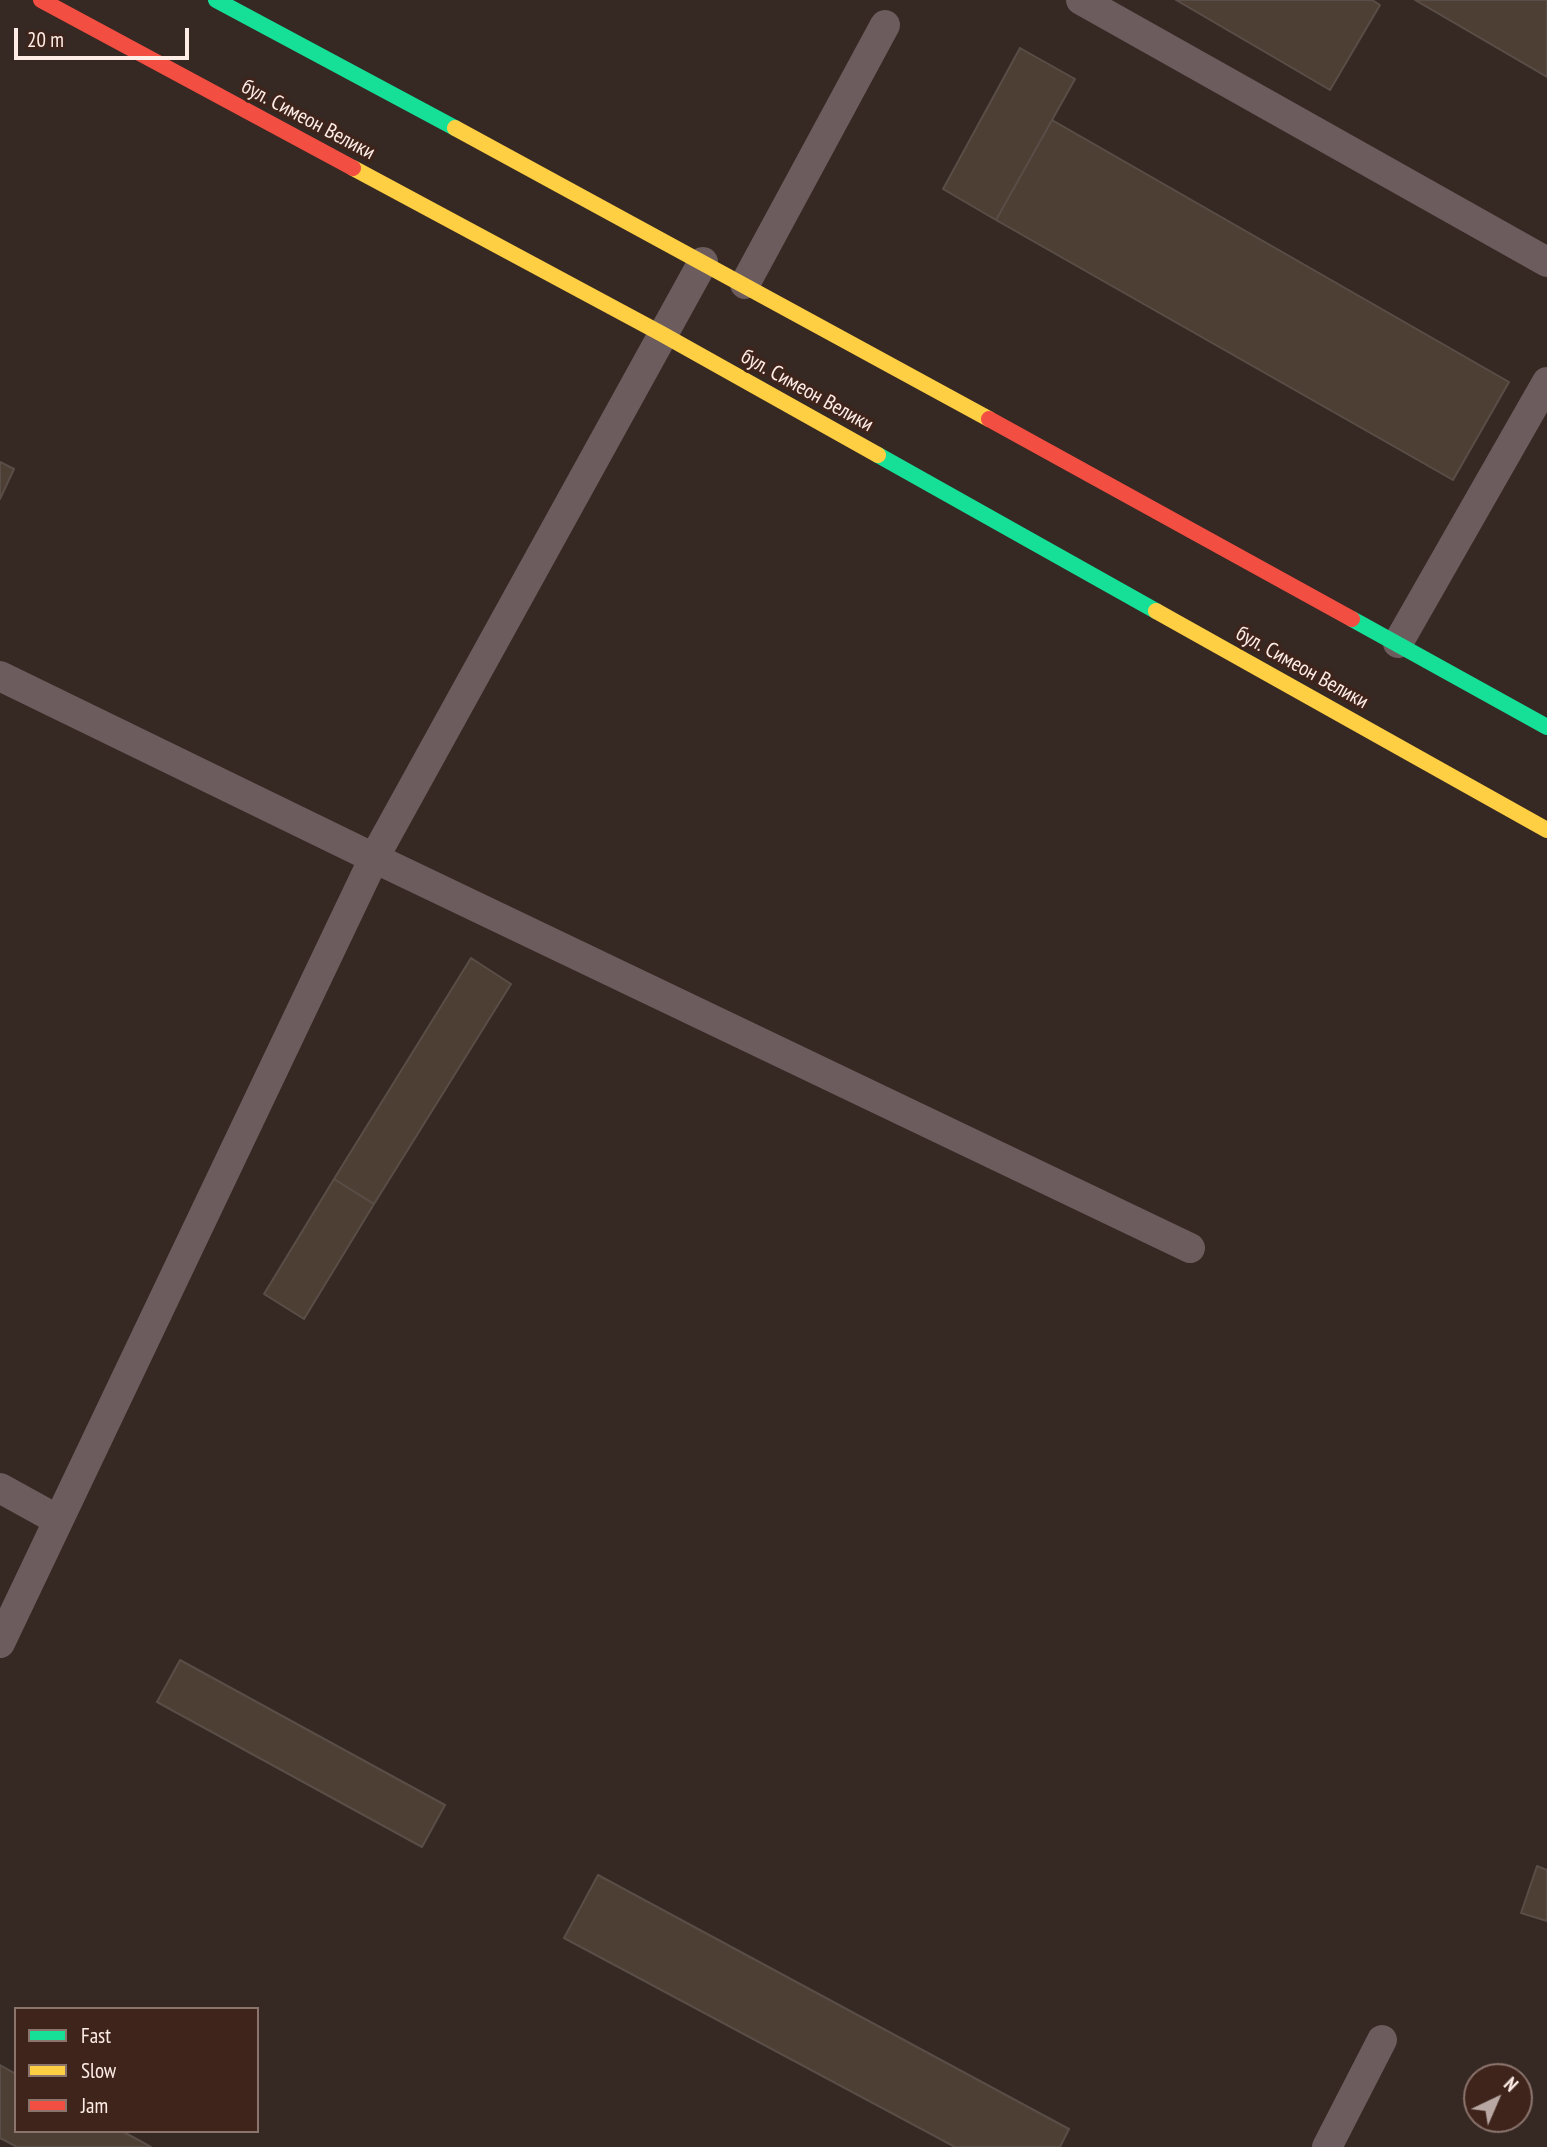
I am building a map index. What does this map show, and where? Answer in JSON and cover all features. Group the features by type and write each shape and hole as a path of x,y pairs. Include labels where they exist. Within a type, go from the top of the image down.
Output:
{"main road":[{"name":"бул. Симеон Велики","path":"41,0 662,334 1547,830"},
{"path":"216,0 745,284 1547,727"}],"lane":[{"path":"1081,0 1547,262"},
{"path":"745,284 885,25"},
{"path":"0,1643 374,858 703,262"},
{"path":"1398,643 1547,382"},
{"path":"0,676 1190,1248"},
{"path":"0,1488 58,1520"},
{"path":"1327,2147 1382,2040"}],"building":[{"path":"1176,0 1372,0 1380,5 1330,90"},
{"path":"1415,0 1547,0 1547,77"},
{"path":"1020,48 1075,79 996,220 943,189"},
{"path":"1052,120 1509,382 1453,480 996,220"},
{"path":"0,462 14,469 0,499"},
{"path":"471,958 511,984 374,1204 334,1179"},
{"path":"334,1179 374,1204 304,1319 264,1294"},
{"path":"180,1660 445,1805 422,1847 157,1702"},
{"path":"1537,1866 1547,1870 1547,1921 1521,1913"},
{"path":"598,1875 1069,2129 1060,2147 955,2147 564,1938"},
{"path":"0,2065 14,2073 14,2133 126,2133 151,2147 17,2147 0,2138"}],"traffic: fast":[{"path":"216,0 455,128"},
{"path":"878,455 1156,611"},
{"path":"1352,619 1547,727"}],"traffic: slow":[{"path":"455,128 989,419"},
{"path":"353,168 662,334 878,455"},
{"path":"1156,611 1547,830"}],"traffic: jam":[{"path":"41,0 353,168"},
{"path":"989,419 1352,619"}]}
